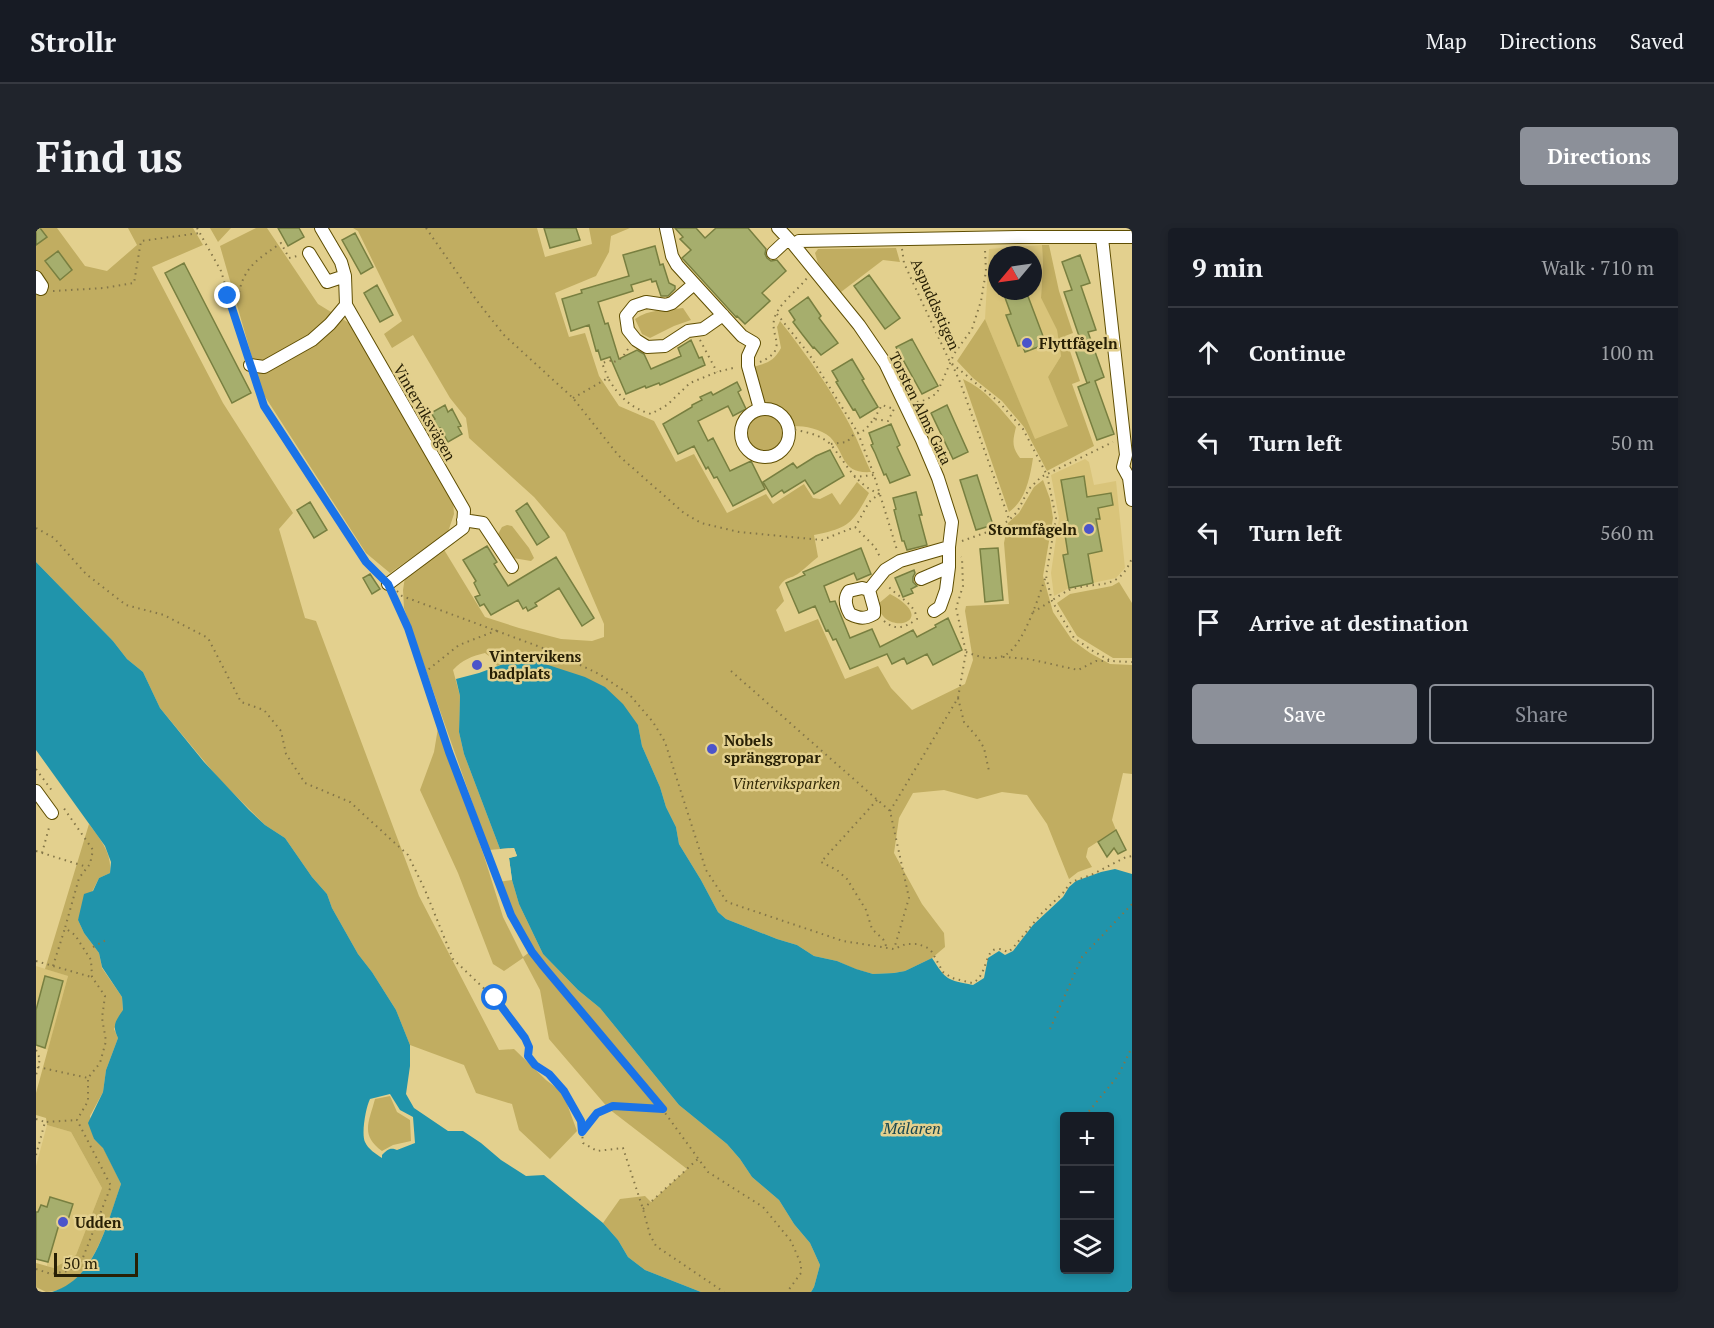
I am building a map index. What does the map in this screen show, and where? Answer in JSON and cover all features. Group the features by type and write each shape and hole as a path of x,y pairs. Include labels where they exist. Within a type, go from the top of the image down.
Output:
{"street":[{"name":"Vinterviksvägen","path":"321,228 341,262 345,276 346,304 464,510 464,520"},
{"path":"666,228 672,256 677,265 742,336 754,343 748,356 748,366 760,409"},
{"name":"Torsten Alms Gata","path":"778,228 859,325 885,363 900,407 922,440 934,468 952,522 946,590 940,607 933,611"},
{"path":"772,253 799,240 1132,237"},
{"path":"1102,238 1126,455 1123,467 1129,478 1132,500"},
{"path":"309,253 327,282 345,276"},
{"path":"694,284 672,303 646,302 634,306 626,316 628,330 636,340 647,347 665,346 688,331 703,329 723,315"},
{"path":"250,365 264,368 312,340 330,324 346,304"},
{"path":"760,409 770,409 779,413 789,429 789,437 781,452 766,458 758,457 745,447 740,432 746,417 760,409"},
{"path":"388,584 463,528 464,520 483,523 512,567"},
{"path":"869,590 882,573 900,561 949,547"},
{"path":"921,579 949,567"},
{"path":"862,588 869,590 874,614 867,618 859,618 850,614 846,595 852,590 862,588"},
{"path":"36,791 57,809"}],"path":[{"path":"197,228 221,271 264,406 366,562 402,596 551,651 599,674 629,694 653,722 665,742 706,870 727,902 843,941 894,949 906,944 918,944 928,948 943,972 952,978 972,983 980,977 989,954 996,949 1008,952 1012,949 1071,882 1132,856"},
{"path":"426,228 504,335 573,398 618,455 684,513 701,524 739,532 822,540 855,527 869,502 879,494"},
{"path":"38,284 51,292 134,283 141,241 200,233"},
{"path":"831,444 847,442 854,434 865,430 882,405 900,407 926,400 937,393 950,362 972,329 981,301 986,271 984,238"},
{"name":"Aspuddsstigen","path":"900,239 904,263 950,362 999,402 1023,429 1047,475 1056,518 1047,576 1052,601 1074,638 1111,661 1132,662"},
{"path":"228,296 238,293 245,272 281,243 289,258"},
{"path":"622,358 614,362 613,360 602,363 608,378 626,402 638,410 651,414 667,405 690,383 717,372 748,366 771,357 777,347 774,322 777,312 806,280"},
{"path":"777,312 809,354 858,433 874,475 900,561"},
{"path":"695,330 717,372"},
{"path":"950,362 960,382 1009,520"},
{"path":"573,398 608,378"},
{"path":"874,419 888,421"},
{"path":"789,429 823,438 831,444 854,477 879,494"},
{"path":"968,538 996,529 1009,520 1017,512 1029,489 1041,477 1124,437"},
{"path":"854,477 874,475"},
{"path":"855,527 875,547 882,573 892,592 916,611 917,619 901,628 891,627 874,614"},
{"path":"36,528 54,538 86,574 126,605 164,615 208,638 241,702 264,710 281,731 286,754 305,783 350,802 408,855 453,959 495,998 525,1038 529,1047 528,1056 564,1091 581,1121 583,1143 597,1151 623,1148 644,1209 650,1235 656,1246 724,1292"},
{"path":"890,811 958,698 966,652 956,608 963,586 962,558 949,547"},
{"path":"1033,612 1069,591 1117,580 1127,570 1132,558"},
{"path":"1002,657 1019,641 1047,576"},
{"path":"388,584 408,628 449,752 511,915 532,952 663,1109 708,1172 763,1207 791,1241 801,1264 801,1273 787,1292"},
{"path":"423,674 459,645 498,630"},
{"path":"966,652 983,658 1029,659 1078,670 1096,662 1111,661"},
{"path":"731,671 890,811 909,897 894,949"},
{"path":"958,698 964,722 984,748 988,771"},
{"path":"36,769 55,795"},
{"path":"877,799 821,862 837,870 847,879 866,910 872,929 883,939 887,948"},
{"path":"42,853 57,809 93,850 90,864 79,878 53,966"},
{"path":"36,851 87,867"},
{"path":"1050,1029 1082,957 1132,904"},
{"path":"65,928 75,935 91,960 92,977 105,996 102,1018 106,1041 100,1063 88,1078 88,1101 77,1120"},
{"path":"93,947 108,939"},
{"path":"36,961 92,977"},
{"path":"1088,1112 1118,1076 1132,1047"},
{"path":"36,1050 40,1059 36,1075"},
{"path":"38,1067 88,1078"},
{"path":"582,1132 597,1113 613,1106 663,1109"},
{"path":"36,1119 45,1122 77,1120"},
{"path":"36,1269 51,1274 68,1271 82,1260 111,1186 77,1120"},
{"path":"36,1155 45,1122"},
{"path":"644,1209 699,1158"}],"shaded area":[{"name":"Flyttfågeln","path":"1042,245 1043,264 1042,281 1042,246 1029,246"},
{"name":"Flyttfågeln","path":"988,266 988,300 1042,300 1057,330 1061,356 1048,377 1069,426 1035,440 985,319"},
{"name":"Stormfågeln","path":"1085,459 1089,462 1094,485 1116,481 1125,568 1116,578 1069,588 1054,596 1051,573 1059,518 1051,475"},
{"path":"36,966 68,976 48,1050 36,1046"},
{"name":"Udden","path":"47,1125 71,1132 102,1188 76,1255 54,1268 47,1266 47,1262 36,1259 36,1166"}],"green space":[{"path":"36,228 57,228 85,266 107,271 137,245 128,228 193,228 203,245 152,267 223,403 293,513 279,529 305,618 316,621 419,896 499,1050 514,1049 563,1093 577,1131 550,1159 519,1130 512,1104 476,1093 464,1065 410,1045 396,1010 358,954 332,908 327,894 312,877 285,838 265,825 219,779 160,708 143,672 127,659 113,641 36,562"},
{"path":"210,228 231,228 218,242"},
{"path":"256,228 267,228 318,304 349,323 453,499 454,514 448,532 390,573 366,553 262,392 220,246"},
{"name":"Vinterviksparken","path":"353,228 537,228 545,257 592,244 589,228 630,228 611,236 609,252 596,276 555,293 569,337 585,333 599,376 619,406 654,421 676,462 694,454 727,513 766,494 773,504 804,484 813,498 820,499 832,493 840,505 857,482 869,493 858,512 848,523 835,530 814,535 818,557 799,573 782,583 779,587 784,601 776,610 785,632 818,619 845,679 878,666 891,688 912,710 965,684 973,660 966,606 1009,604 1004,543 1008,523 1019,513 1034,487 1043,480 1050,499 1053,518 1043,576 1053,612 1072,640 1090,653 1110,664 1132,665 1132,774 1123,773 1112,820 1116,830 1088,848 1086,857 1092,867 1078,872 1069,879 1047,824 1027,795 1002,792 977,799 944,790 913,793 899,818 894,853 922,904 944,933 945,947 932,958 905,971 894,973 873,974 837,961 814,956 797,945 726,919 718,912 679,844 676,827 642,746 638,725 517,659 497,666 493,659 485,653 467,659 453,670 460,696 459,732 464,754 500,849 489,850 404,608 405,577 443,548 485,617 561,639 592,641 604,637 604,624 565,533 534,497 469,438 466,418 450,398 413,335 392,348 384,334 402,321 358,231"},
{"path":"1042,245 1049,245 1059,291 1073,333 1065,336 1080,381 1072,384 1094,446 1047,471 1024,427 1002,401 973,378 957,361 985,319 1035,439 1068,426 1048,377 1061,356 1057,330 1042,300"},
{"path":"896,248 900,262 883,260 841,292 818,263 815,253 818,249"},
{"path":"683,308 691,320 650,338 642,334 635,319 652,312"},
{"path":"780,321 836,401 852,429 871,472 854,470 845,462 835,443 826,434 794,426 781,411 760,400 753,367 769,361 781,348 777,327"},
{"path":"963,379 985,394 1016,427 1014,443 1020,458 1033,458 1029,480 1023,495 1009,512"},
{"path":"765,413 780,419 786,434 780,449 765,455 750,449 744,434 750,419"},
{"path":"512,526 529,548 534,558 531,561 513,558 498,534 502,527"},
{"path":"1119,582 1132,603 1132,658 1113,658 1077,636 1057,603 1070,594 1112,586"},
{"path":"890,594 905,604 911,612 911,618 898,623 889,621 882,614 878,604"},
{"path":"438,728 484,856 503,917 523,957 531,951 511,915 498,882 512,880 519,904 543,954 578,990 600,1008 679,1105 727,1144 752,1177 779,1200 794,1224 810,1243 820,1265 811,1292 701,1292 645,1270 628,1257 618,1240 603,1223 620,1199 645,1196 651,1202 687,1169 609,1109 549,1039 540,990 523,958 504,971 493,964 458,873 420,790 434,752"},
{"path":"89,824 107,853 110,873 99,878 78,920 84,933 99,953 102,968 122,997 123,1011 114,1029 118,1038 106,1070 103,1092 90,1116 94,1139 103,1147 121,1184 104,1233 86,1267 75,1280 62,1289 46,1292 36,1287 36,1263 54,1268 76,1255 102,1188 71,1132 47,1125 46,1118 36,1115 36,1093 68,976 45,969"},
{"path":"390,1096 397,1112 410,1120 411,1141 393,1145 382,1151 371,1139 369,1121 375,1099"}],"water":[{"path":"36,562 113,641 127,659 143,672 160,708 204,762 249,810 265,825 285,838 312,877 327,894 332,908 358,954 396,1010 410,1045 406,1094 414,1108 448,1131 463,1131 526,1176 544,1175 603,1223 618,1240 628,1257 645,1270 701,1292 52,1292 67,1285 89,1262 105,1231 121,1184 103,1148 94,1139 88,1123 103,1092 106,1070 118,1038 115,1024 123,1010 122,997 102,967 99,953 84,933 78,920 84,894 93,891 99,878 110,873 111,862 105,846 36,750","holes":["390,1094 400,1110 413,1117 415,1143 397,1150 389,1149 382,1155 382,1158 365,1142 368,1103 370,1099"]},
{"name":"Mälaren","path":"517,659 542,663 585,677 605,687 623,704 638,725 642,746 676,827 679,844 718,912 726,919 797,945 814,956 837,961 873,974 905,971 932,958 948,978 973,985 984,978 988,958 999,951 1005,955 1013,951 1033,925 1063,897 1076,881 1115,869 1132,874 1132,1292 811,1292 820,1265 810,1243 794,1224 779,1200 752,1177 727,1144 679,1105 600,1008 578,990 543,954 519,904 512,880 509,858 517,856 514,848 500,849 464,754 459,732 460,696 456,679"}],"pier":[{"path":"514,848 517,856 509,858 512,880 509,880 506,857 513,854 512,851 501,852 500,849"}],"building":[{"path":"36,228 40,228 47,237 36,245"},
{"path":"278,228 299,228 304,237 288,246"},
{"path":"544,228 576,228 580,240 550,248"},
{"path":"675,228 696,228 705,238 716,228 748,228 766,249 767,258 771,261 777,260 786,271 762,293 770,301 745,324 682,258 691,250 680,239 683,237"},
{"path":"355,233 373,267 361,274 342,240"},
{"path":"655,246 660,265 663,264 669,283 675,286 668,296 661,296 656,281 652,282 651,279 631,285 633,291 598,302 605,324 608,323 619,359 637,350 644,354 651,369 681,356 678,348 691,340 699,358 702,357 705,365 660,385 659,383 646,388 645,386 626,394 610,357 601,360 598,350 596,351 589,325 571,331 562,299 582,293 581,290 629,276 623,255"},
{"path":"58,251 72,270 60,280 45,261"},
{"path":"1080,255 1090,283 1081,286 1096,330 1088,332 1104,377 1095,381 1114,434 1097,440 1078,387 1090,382 1087,383 1071,338 1079,336 1064,292 1072,290 1062,262"},
{"path":"184,263 251,393 232,403 165,273"},
{"path":"869,275 900,318 885,329 854,286"},
{"path":"377,285 393,315 380,322 364,293"},
{"path":"808,297 821,316 819,318 838,343 821,355 793,322 795,320 789,311"},
{"path":"1006,300 1029,300 1046,344 1025,352 1022,345 1018,346 1006,315 1011,314"},
{"path":"912,339 938,386 922,394 896,347"},
{"path":"852,359 878,407 860,418 836,382 838,381 832,371"},
{"path":"737,382 741,390 738,392 746,409 733,416 728,406 698,421 708,441 713,438 730,471 751,461 765,489 733,506 717,477 714,478 708,467 706,469 694,446 678,454 663,424 702,400 700,397 711,392 713,395"},
{"path":"445,405 448,412 452,409 461,426 458,427 462,434 448,442 440,428 438,430 431,413"},
{"path":"947,405 968,452 953,459 931,413"},
{"path":"891,424 900,445 897,447 910,475 890,483 871,445 873,444 869,433"},
{"path":"830,450 844,476 814,494 805,480 784,493 782,490 772,497 763,482 793,463 797,468"},
{"path":"977,475 993,525 976,530 960,480"},
{"path":"1084,476 1087,497 1111,493 1113,505 1098,508 1100,519 1096,519 1102,551 1088,554 1093,583 1069,588 1063,555 1068,554 1063,522 1068,521 1061,480"},
{"path":"916,492 927,545 907,550 902,541 893,498"},
{"path":"310,502 327,530 314,538 297,510"},
{"path":"527,503 549,537 537,545 516,511"},
{"path":"487,546 497,562 494,564 508,586 556,557 594,618 582,626 559,588 535,603 537,606 528,611 526,607 523,609 518,600 491,615 484,604 480,606 475,597 480,595 474,583 476,581 463,560"},
{"path":"861,548 871,574 857,580 854,573 824,586 830,602 835,601 850,638 872,629 880,647 913,630 917,637 948,618 962,650 933,665 927,654 907,664 904,658 892,664 887,654 850,669 836,639 833,640 828,630 826,631 815,606 799,613 786,583 805,575 803,572"},
{"path":"998,548 1003,600 985,602 980,549"},
{"path":"914,570 913,582 917,586 911,589 913,593 903,597 895,578"},
{"path":"370,574 380,589 372,594 363,578"},
{"path":"1116,830 1126,850 1118,854 1114,848 1107,857 1098,842"},
{"path":"45,976 63,981 45,1048 36,1045 36,1010"},
{"path":"50,1197 73,1204 67,1223 60,1221 48,1262 36,1259 36,1212 41,1205 47,1207"}],"place":[{"name":"Flyttfågeln","path":"1027,343"},
{"name":"Stormfågeln","path":"1089,529"},
{"name":"Vintervikens badplats","path":"477,665"},
{"name":"Nobels spränggropar","path":"712,749"},
{"name":"Udden","path":"63,1222"}],"route":[{"path":"228,296 264,406 366,562 388,584 408,628 449,752 511,915 532,952 663,1109 613,1106 597,1113 582,1132 581,1121 564,1091 528,1056 529,1047 525,1038 495,998"}]}
